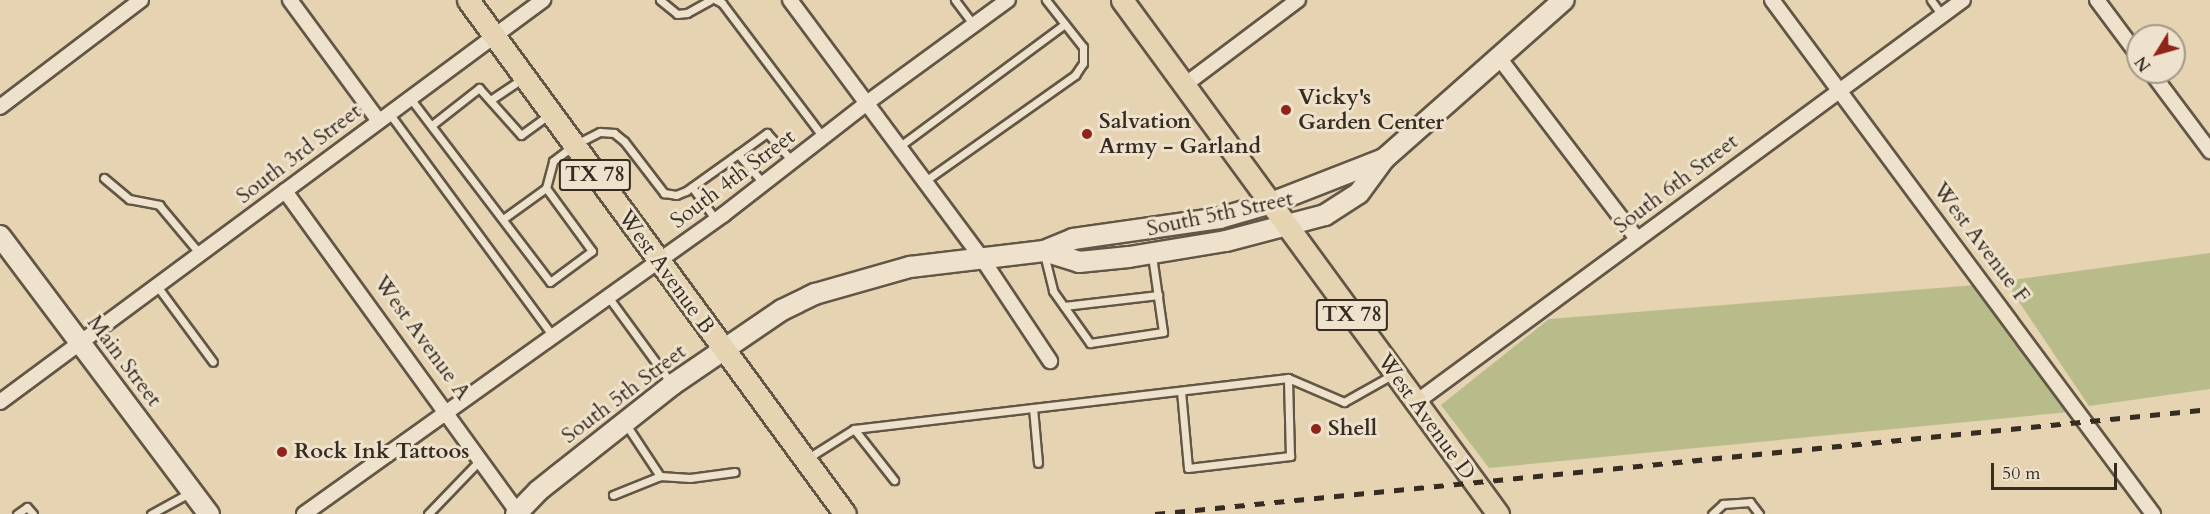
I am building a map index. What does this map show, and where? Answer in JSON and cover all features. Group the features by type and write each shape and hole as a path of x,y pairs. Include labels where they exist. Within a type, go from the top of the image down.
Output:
{"main road":[{"name":"West Avenue B","path":"468,0 844,514"},
{"name":"West Avenue D","path":"1122,0 1186,84 1288,228 1498,514"}],"street":[{"path":"0,107 141,0"},
{"path":"290,0 384,117"},
{"name":"South 3rd Street","path":"0,402 543,0"},
{"path":"790,0 981,257 1050,361"},
{"name":"South 4th Street","path":"304,514 716,220 868,102 1008,0"},
{"path":"1186,84 1298,0"},
{"name":"South 5th Street","path":"1044,251 1079,262 1152,254 1288,228 1325,215 1359,193 1384,159 1500,59 1564,0"},
{"name":"West Avenue F","path":"1773,0 2153,514"},
{"name":"South 6th Street","path":"1415,403 1840,88 1963,0"},
{"path":"2097,0 2126,39"},
{"path":"1500,59 1637,239"},
{"path":"2160,84 2210,151"},
{"name":"South 5th Street","path":"517,513 624,421 672,385 782,310 815,294 878,273 981,257 1044,251 1073,239 1220,218 1271,203 1384,159"},
{"name":"West Avenue A","path":"285,191 517,513"},
{"name":"Main Street","path":"0,236 209,514"}],"lane":[{"path":"660,0 677,14 687,13 710,0"},
{"path":"716,0 722,3 823,137"},
{"path":"956,0 974,25"},
{"path":"925,181 1075,75 1083,63 1083,47 1046,0"},
{"path":"1931,0 1942,15"},
{"path":"900,146 1065,24"},
{"path":"492,99 525,77"},
{"path":"432,125 479,88 492,99 521,135 551,114"},
{"path":"410,98 550,282 592,251 546,188"},
{"path":"384,117 553,336"},
{"path":"503,219 546,188 553,161 574,145 600,132 614,133 664,193 676,195 692,187 767,133 792,161"},
{"path":"738,154 763,183"},
{"path":"104,178 129,199 159,205 200,254"},
{"path":"692,187 716,220"},
{"path":"1044,251 1053,291 1090,343 1163,332 1152,254"},
{"path":"157,286 213,362"},
{"path":"1064,306 1158,295"},
{"path":"609,298 672,385"},
{"path":"804,460 854,429 1288,378 1344,402 1394,374"},
{"path":"1181,391 1188,468 1290,456 1288,378"},
{"path":"1033,408 1038,463"},
{"path":"624,421 660,476"},
{"path":"854,429 894,480"},
{"path":"428,514 480,460"},
{"path":"613,495 660,476 690,478 735,472"},
{"path":"151,514 192,492"},
{"path":"1712,514 1723,504 1750,502 1760,514"},
{"path":"17,514 27,507 33,514"}],"green space":[{"path":"2210,253 2210,389 2089,406 2005,281"},
{"path":"1976,285 2069,412 1489,468 1441,405 1549,319"}],"railway":[{"path":"1155,514 2210,409"}],"place":[{"name":"Vicky's Garden Center","path":"1286,110"},
{"name":"Salvation Army - Garland","path":"1087,134"},
{"name":"Shell","path":"1316,429"},
{"name":"Rock Ink Tattoos","path":"282,452"}]}
